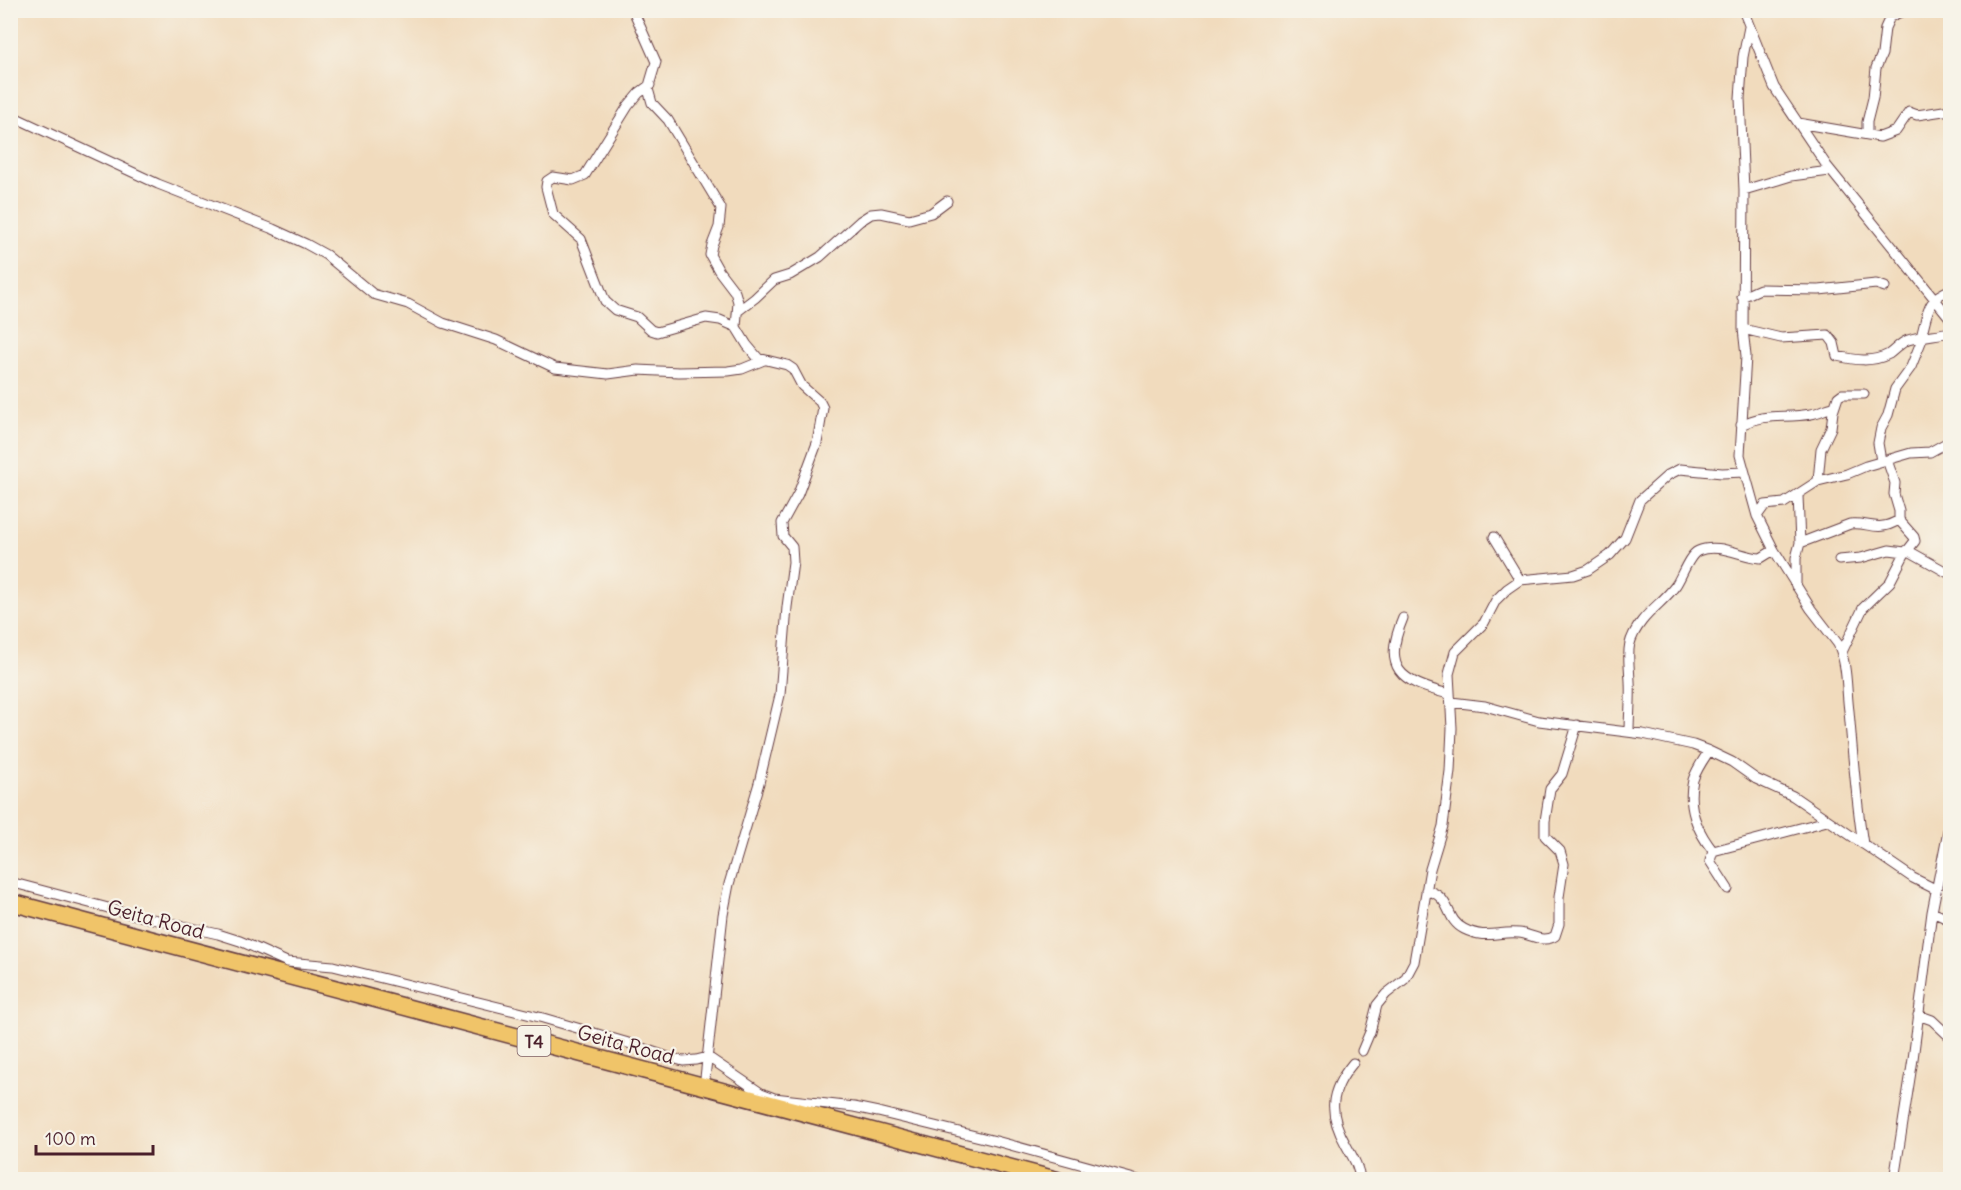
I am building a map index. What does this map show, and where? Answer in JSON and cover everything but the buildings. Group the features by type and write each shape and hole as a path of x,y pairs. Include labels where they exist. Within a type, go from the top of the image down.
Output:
{"highway":[{"name":"Geita Road","path":"10,902 1057,1179"}],"street":[{"path":"633,10 656,62 649,95 652,103 668,120 721,208 720,227 710,255 718,271 735,292 738,311 736,327"},
{"path":"1743,10 1774,87 1830,171 1950,318"},
{"path":"1867,134 1876,68 1882,54 1885,28 1890,17 1905,10"},
{"path":"1749,27 1743,57 1740,98 1744,190 1743,329 1746,368 1740,455 1757,516 1774,550 1797,589 1842,652 1846,673 1854,786 1863,844"},
{"path":"650,85 639,93 628,106 585,175 573,180 549,178 546,187 554,214 581,239 602,296 609,306 637,317 651,330 657,332 706,318 720,320 736,327 754,353 764,360 793,369 802,386 820,402 823,416 818,443 808,470 782,524 783,536 792,547 793,562 780,694 770,742 739,847 725,905 704,1087"},
{"path":"1798,123 1880,137 1896,131 1908,112 1917,115 1950,110"},
{"path":"10,115 150,181 306,244 326,255 373,294 408,304 443,323 496,340 555,368 608,374 638,370 728,371 742,369 764,360"},
{"path":"1744,190 1791,176 1830,171"},
{"path":"738,311 774,280 790,275 820,257 871,213 909,219 931,213 947,201"},
{"path":"1743,297 1760,289 1818,290 1875,284 1886,287"},
{"path":"1842,652 1863,608 1890,582 1906,551 1914,543 1915,539 1899,520 1894,494 1894,478 1884,461 1878,443 1895,389 1911,367 1930,306 1934,299 1950,290"},
{"path":"1743,329 1780,338 1828,335 1834,343 1837,356 1866,360 1880,358 1892,352 1901,343 1950,332"},
{"path":"1818,481 1821,449 1831,428 1838,397 1842,394 1864,394"},
{"path":"1741,425 1766,416 1786,418 1813,414 1834,407"},
{"path":"1757,516 1767,504 1784,503 1818,481 1916,452 1930,452 1950,441"},
{"path":"1362,1051 1377,1005 1386,994 1405,979 1410,971 1416,950 1430,869 1443,826 1452,743 1449,674 1455,652 1484,623 1496,600 1520,579 1573,574 1588,570 1600,563 1621,544 1640,500 1650,489 1677,470 1744,472"},
{"path":"1797,589 1795,568 1800,543 1798,496"},
{"path":"1800,543 1850,524 1881,527 1899,520"},
{"path":"1494,537 1520,579"},
{"path":"1629,732 1629,641 1642,620 1664,601 1677,584 1692,555 1709,549 1728,550 1761,558 1774,550"},
{"path":"1839,560 1861,558 1889,550 1906,551 1950,574"},
{"path":"1402,618 1392,649 1396,667 1402,674 1416,682 1450,698 1539,721 1629,732 1683,743 1708,751 1793,796 1913,878 1935,889"},
{"path":"1426,890 1439,895 1457,925 1471,932 1487,935 1520,933 1544,940 1555,936 1559,924 1559,897 1564,864 1560,851 1545,836 1545,821 1550,789 1562,774 1577,725"},
{"path":"1708,751 1696,772 1692,795 1697,826 1713,851 1710,861 1728,889"},
{"path":"1894,1179 1935,889 1950,820"},
{"path":"1713,851 1827,821"},
{"path":"10,882 229,938 287,962 333,966 543,1018 625,1042 668,1058 683,1061 708,1057 761,1093 774,1098 870,1110 1137,1179"},
{"path":"1932,912 1950,920"},
{"path":"1918,1015 1932,1020 1950,1037"},
{"path":"1353,1063 1335,1092 1333,1111 1339,1132 1356,1162 1360,1179"}]}
